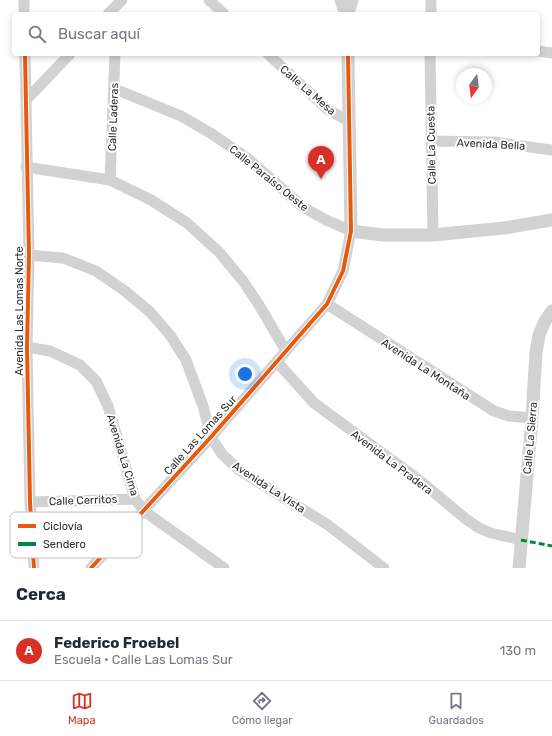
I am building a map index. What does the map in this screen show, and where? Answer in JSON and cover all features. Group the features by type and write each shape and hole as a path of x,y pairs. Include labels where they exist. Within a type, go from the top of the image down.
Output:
{"street":[{"path":"24,0 24,12"},
{"path":"209,0 222,12"},
{"path":"341,0 345,12"},
{"path":"350,12 353,0"},
{"path":"431,0 431,12"},
{"path":"540,52 552,54"},
{"name":"Avenida Las Lomas Norte","path":"25,56 26,167 29,255 28,347 31,512"},
{"path":"26,100 68,56"},
{"name":"Calle Laderas","path":"110,180 115,89 115,56"},
{"name":"Calle La Mesa","path":"270,56 327,109 350,122"},
{"name":"Calle Las Lomas Sur","path":"144,511 278,362 327,304 343,271 351,231 348,56"},
{"name":"Calle La Cuesta","path":"430,56 433,235"},
{"name":"Calle Paraíso Oeste","path":"115,89 180,116 212,134 247,158 303,207 324,219 351,231 382,235 433,235 504,228 552,220"},
{"name":"Avenida Bella","path":"431,141 494,142 552,150"},
{"path":"26,167 110,180 151,200 187,223 219,252 259,305 286,351"},
{"name":"Avenida La Vista","path":"29,255 63,258 96,271 126,291 150,312 170,335 186,360 203,406 211,437 222,454 239,470 328,525 384,568"},
{"name":"Avenida La Montaña","path":"327,304 494,411 509,416 532,418"},
{"name":"Calle La Sierra","path":"519,568 536,352 539,335 545,321 552,311"},
{"name":"Avenida La Cima","path":"28,347 50,351 80,365 96,381 108,406 135,499 144,511 224,568"},
{"name":"Avenida La Pradera","path":"278,362 314,403 419,480 466,519 479,528 491,533 521,540"},
{"name":"Calle Cerritos","path":"30,502 135,499"},
{"name":"Avenida Las Lomas Norte","path":"33,558 34,568"},
{"name":"Calle Las Lomas Sur","path":"91,568 100,558"}],"marked path":[{"path":"521,540 552,546"}],"cycle path":[{"path":"25,56 29,255 27,347 31,512"},
{"path":"142,512 211,437 327,304 343,271 351,231 348,56"},
{"path":"33,558 34,568"},
{"path":"91,568 100,558"}],"place":[{"name":"Federico Froebel","path":"321,179"}]}
